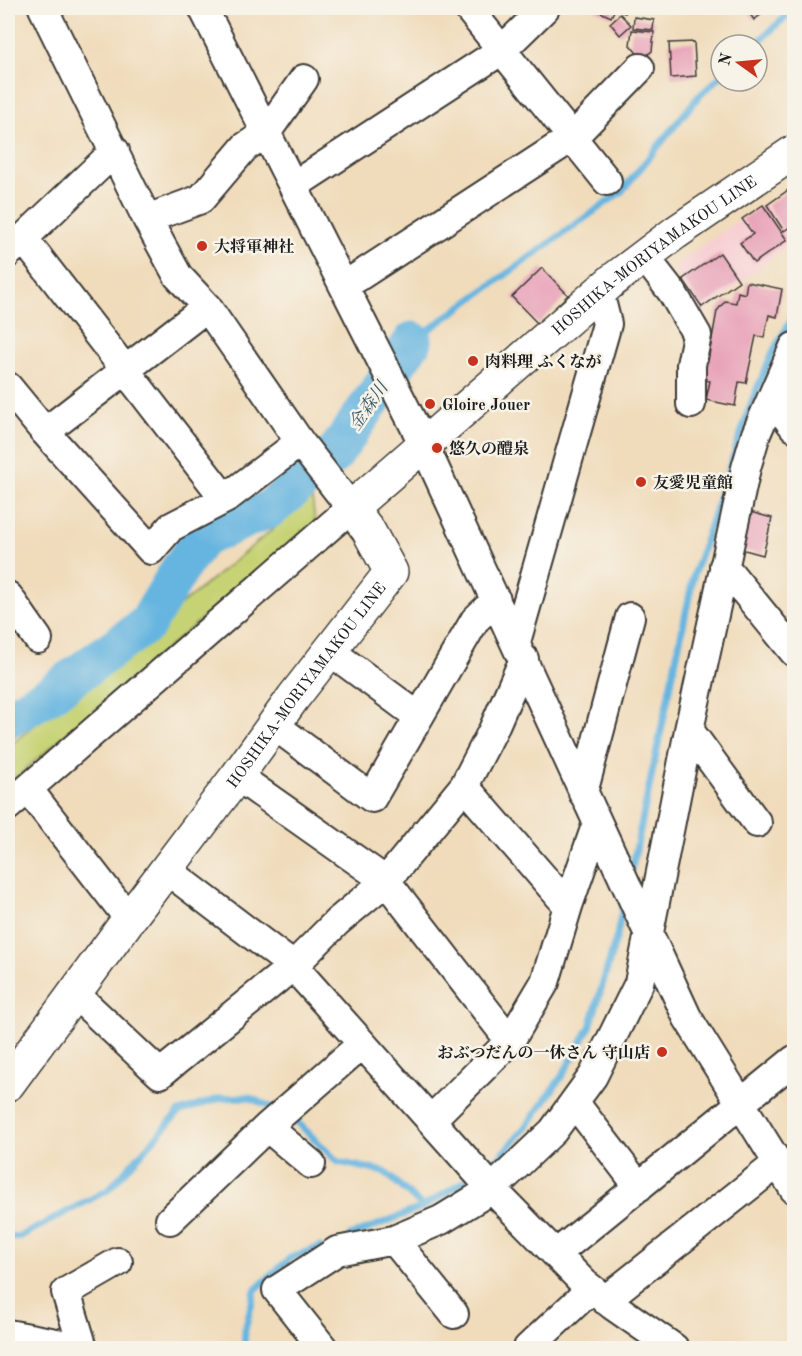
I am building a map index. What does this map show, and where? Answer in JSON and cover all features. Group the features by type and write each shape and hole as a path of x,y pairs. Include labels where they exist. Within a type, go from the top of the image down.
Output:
{"main road":[{"name":"HOSHIKA-MORIYAMAKOU LINE","path":"8,1084 274,725 391,572 368,530 351,508 599,292 675,233 795,152"}],"street":[{"path":"43,8 147,219 178,276 207,307 300,442 351,508 18,798 129,919"},
{"path":"203,8 424,444 687,1017 795,1189"},
{"path":"468,8 607,181"},
{"path":"293,186 502,50 545,8"},
{"path":"348,295 573,137 640,68"},
{"path":"147,219 201,199 245,147 266,133 304,79"},
{"path":"115,152 15,245 126,371 225,499"},
{"path":"644,256 672,292 697,334 691,365 691,404"},
{"path":"75,994 160,1074 293,966 337,922 386,881 464,786 493,730 520,651 607,324 599,292"},
{"path":"45,432 207,307"},
{"path":"323,1348 277,1290 337,1251 394,1240 441,1220 490,1187 553,1131 593,1076 639,983 689,730 746,468 756,434 795,347"},
{"path":"8,387 45,432 151,550 171,527 225,499 300,442"},
{"path":"772,398 795,427"},
{"path":"724,566 795,652"},
{"path":"8,596 38,639"},
{"path":"274,725 372,798 476,620 496,600"},
{"path":"583,793 630,617"},
{"path":"330,651 419,717"},
{"path":"689,730 758,823"},
{"path":"237,776 386,881 510,1041"},
{"path":"464,786 568,906"},
{"path":"431,1120 510,1041 545,982 597,823"},
{"path":"167,870 293,966 490,1187 556,1254 598,1294 674,1348"},
{"path":"170,1220 267,1126 362,1044"},
{"path":"556,1254 795,1060"},
{"path":"574,1102 639,1187"},
{"path":"267,1126 311,1164"},
{"path":"528,1348 778,1163"},
{"path":"394,1240 454,1314"},
{"path":"8,1334 83,1348 66,1292 118,1262"}],"shaded area":[{"path":"764,203 789,239 785,247 699,317 692,311 674,265"}],"green space":[{"path":"312,497 315,522 8,784 8,747"}],"building":[{"path":"592,8 628,8 625,13 615,9 611,17"},
{"path":"759,8 763,13 754,20 748,11"},
{"path":"620,14 631,25 620,35 610,23"},
{"path":"634,17 654,20 653,30 633,28"},
{"path":"632,30 654,32 652,51 642,59 630,45"},
{"path":"694,42 696,76 671,78 669,43"},
{"path":"794,186 794,224 784,231 767,205"},
{"path":"763,205 787,240 754,263 740,243 753,234 742,219"},
{"path":"720,253 739,281 702,307 683,279"},
{"path":"542,268 568,295 538,324 512,297"},
{"path":"747,282 782,289 777,317 769,315 764,337 756,336 746,383 739,382 735,406 706,400 710,381 700,379 704,360 708,361 717,311 725,301 736,303 738,292 745,294"},
{"path":"750,512 772,518 763,555 741,549"}],"waterway":[{"name":"金森川","path":"768,33 794,9"},
{"name":"金森川","path":"413,341 621,192 698,97 709,87"},
{"path":"631,873 694,574 752,401 773,352 794,315"},
{"name":"金森川","path":"8,719 50,694 147,624 181,567 202,538 271,508 334,455 413,341"},
{"path":"483,1169 501,1156 526,1127 562,1076 590,1027 617,935 624,901"},
{"path":"8,1239 21,1236 108,1190 179,1112 221,1098 248,1097 276,1109"},
{"path":"289,1114 338,1162 385,1172 423,1207"},
{"path":"350,1236 423,1207 472,1177"},
{"path":"244,1348 245,1330 255,1290 290,1258 320,1247"}],"place":[{"name":"大将軍神社","path":"202,246"},
{"name":"肉料理 ふくなが","path":"473,361"},
{"name":"Gloire Jouer","path":"430,404"},
{"name":"悠久の醴泉","path":"437,448"},
{"name":"友愛児童館","path":"641,482"},
{"name":"おぶつだんの一休さん 守山店","path":"662,1052"}]}
